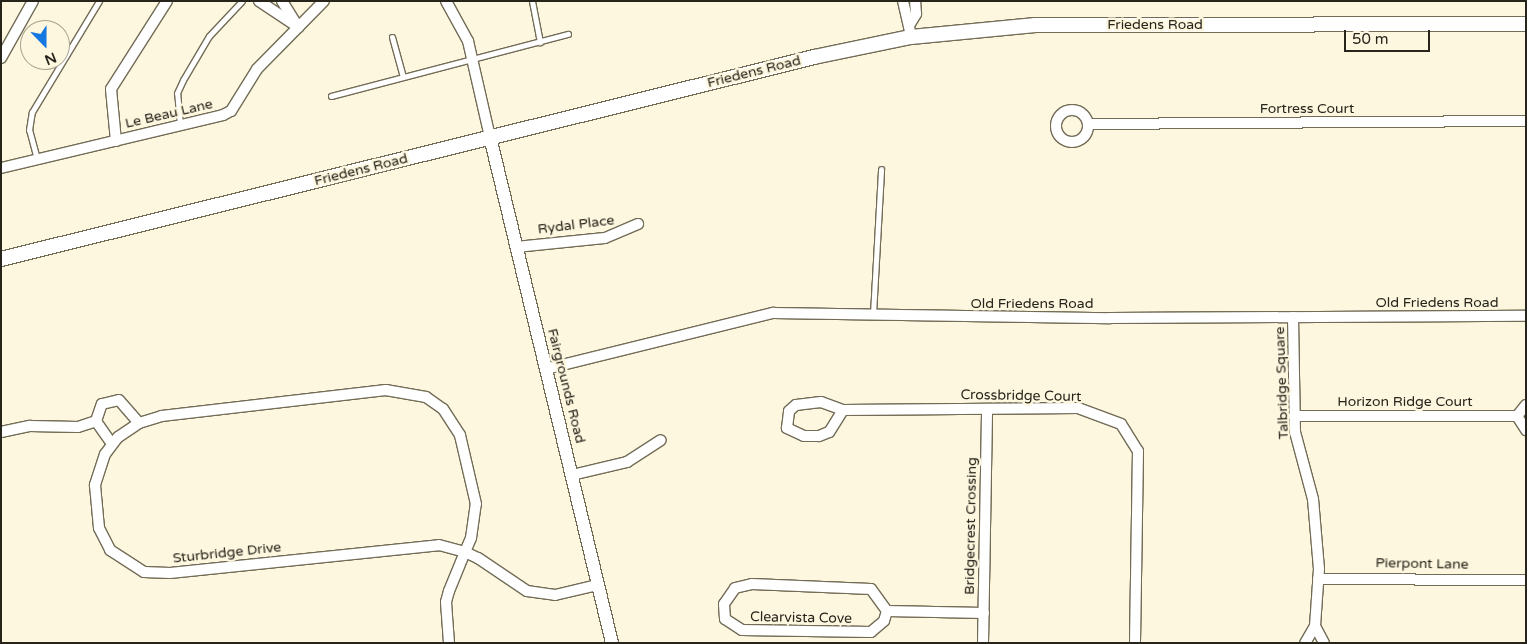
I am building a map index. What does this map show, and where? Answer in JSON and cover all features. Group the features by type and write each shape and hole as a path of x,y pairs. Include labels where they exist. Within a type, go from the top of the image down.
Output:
{"main road":[{"name":"Friedens Road","path":"1,259 911,31 1035,25 1526,24"}],"street":[{"path":"1,58 33,1"},
{"path":"116,140 111,89 168,1"},
{"path":"259,1 298,27"},
{"path":"282,1 298,27"},
{"name":"Le Beau Lane","path":"1,168 231,111 257,69 324,1"},
{"path":"446,1 457,16 472,59 490,137"},
{"path":"903,1 911,31"},
{"path":"911,31 916,14 915,1"},
{"name":"Fortress Court","path":"1088,124 1526,121"},
{"name":"Fairgrounds Road","path":"490,137 612,643"},
{"name":"Rydal Place","path":"516,246 606,238 638,224"},
{"name":"Old Friedens Road","path":"546,369 773,312 1293,317 1526,316"},
{"name":"Talbridge Square","path":"1293,317 1294,416 1301,466 1314,499 1318,579 1315,626 1305,643"},
{"name":"Sturbridge Drive","path":"465,552 476,518 463,443 450,417 426,397 386,390 172,415 138,423 112,444 96,485 98,528 115,555 144,572 170,573 425,545 465,552 527,592 555,594 597,585"},
{"path":"96,421 102,404 119,400 138,423"},
{"name":"Crossbridge Court","path":"844,410 829,432 819,436 804,436 787,428 789,411 796,405 821,402 844,410 860,406 987,409 1078,408 1105,414 1121,424 1132,439 1138,462 1135,643"},
{"path":"1526,405 1517,416 1526,430"},
{"name":"Bridgecrest Crossing","path":"983,643 987,409"},
{"name":"Horizon Ridge Court","path":"1294,416 1517,416"},
{"path":"1,432 30,426 81,426 96,421"},
{"path":"96,421 112,444"},
{"path":"572,475 627,462 661,440"},
{"path":"449,643 446,602 465,552"},
{"name":"Pierpont Lane","path":"1318,579 1526,580"},
{"name":"Clearvista Cove","path":"752,584 871,589 887,611 884,621 863,633 742,630 725,619 724,604 735,588 752,584"},
{"path":"887,611 984,613"},
{"path":"1315,626 1324,643"}],"lane":[{"path":"37,160 29,130 32,112 99,1"},
{"path":"180,125 177,93 183,80 209,36 242,1"},
{"path":"532,1 540,42"},
{"path":"331,96 568,34"},
{"path":"392,37 403,77"},
{"path":"873,314 881,168"}]}
